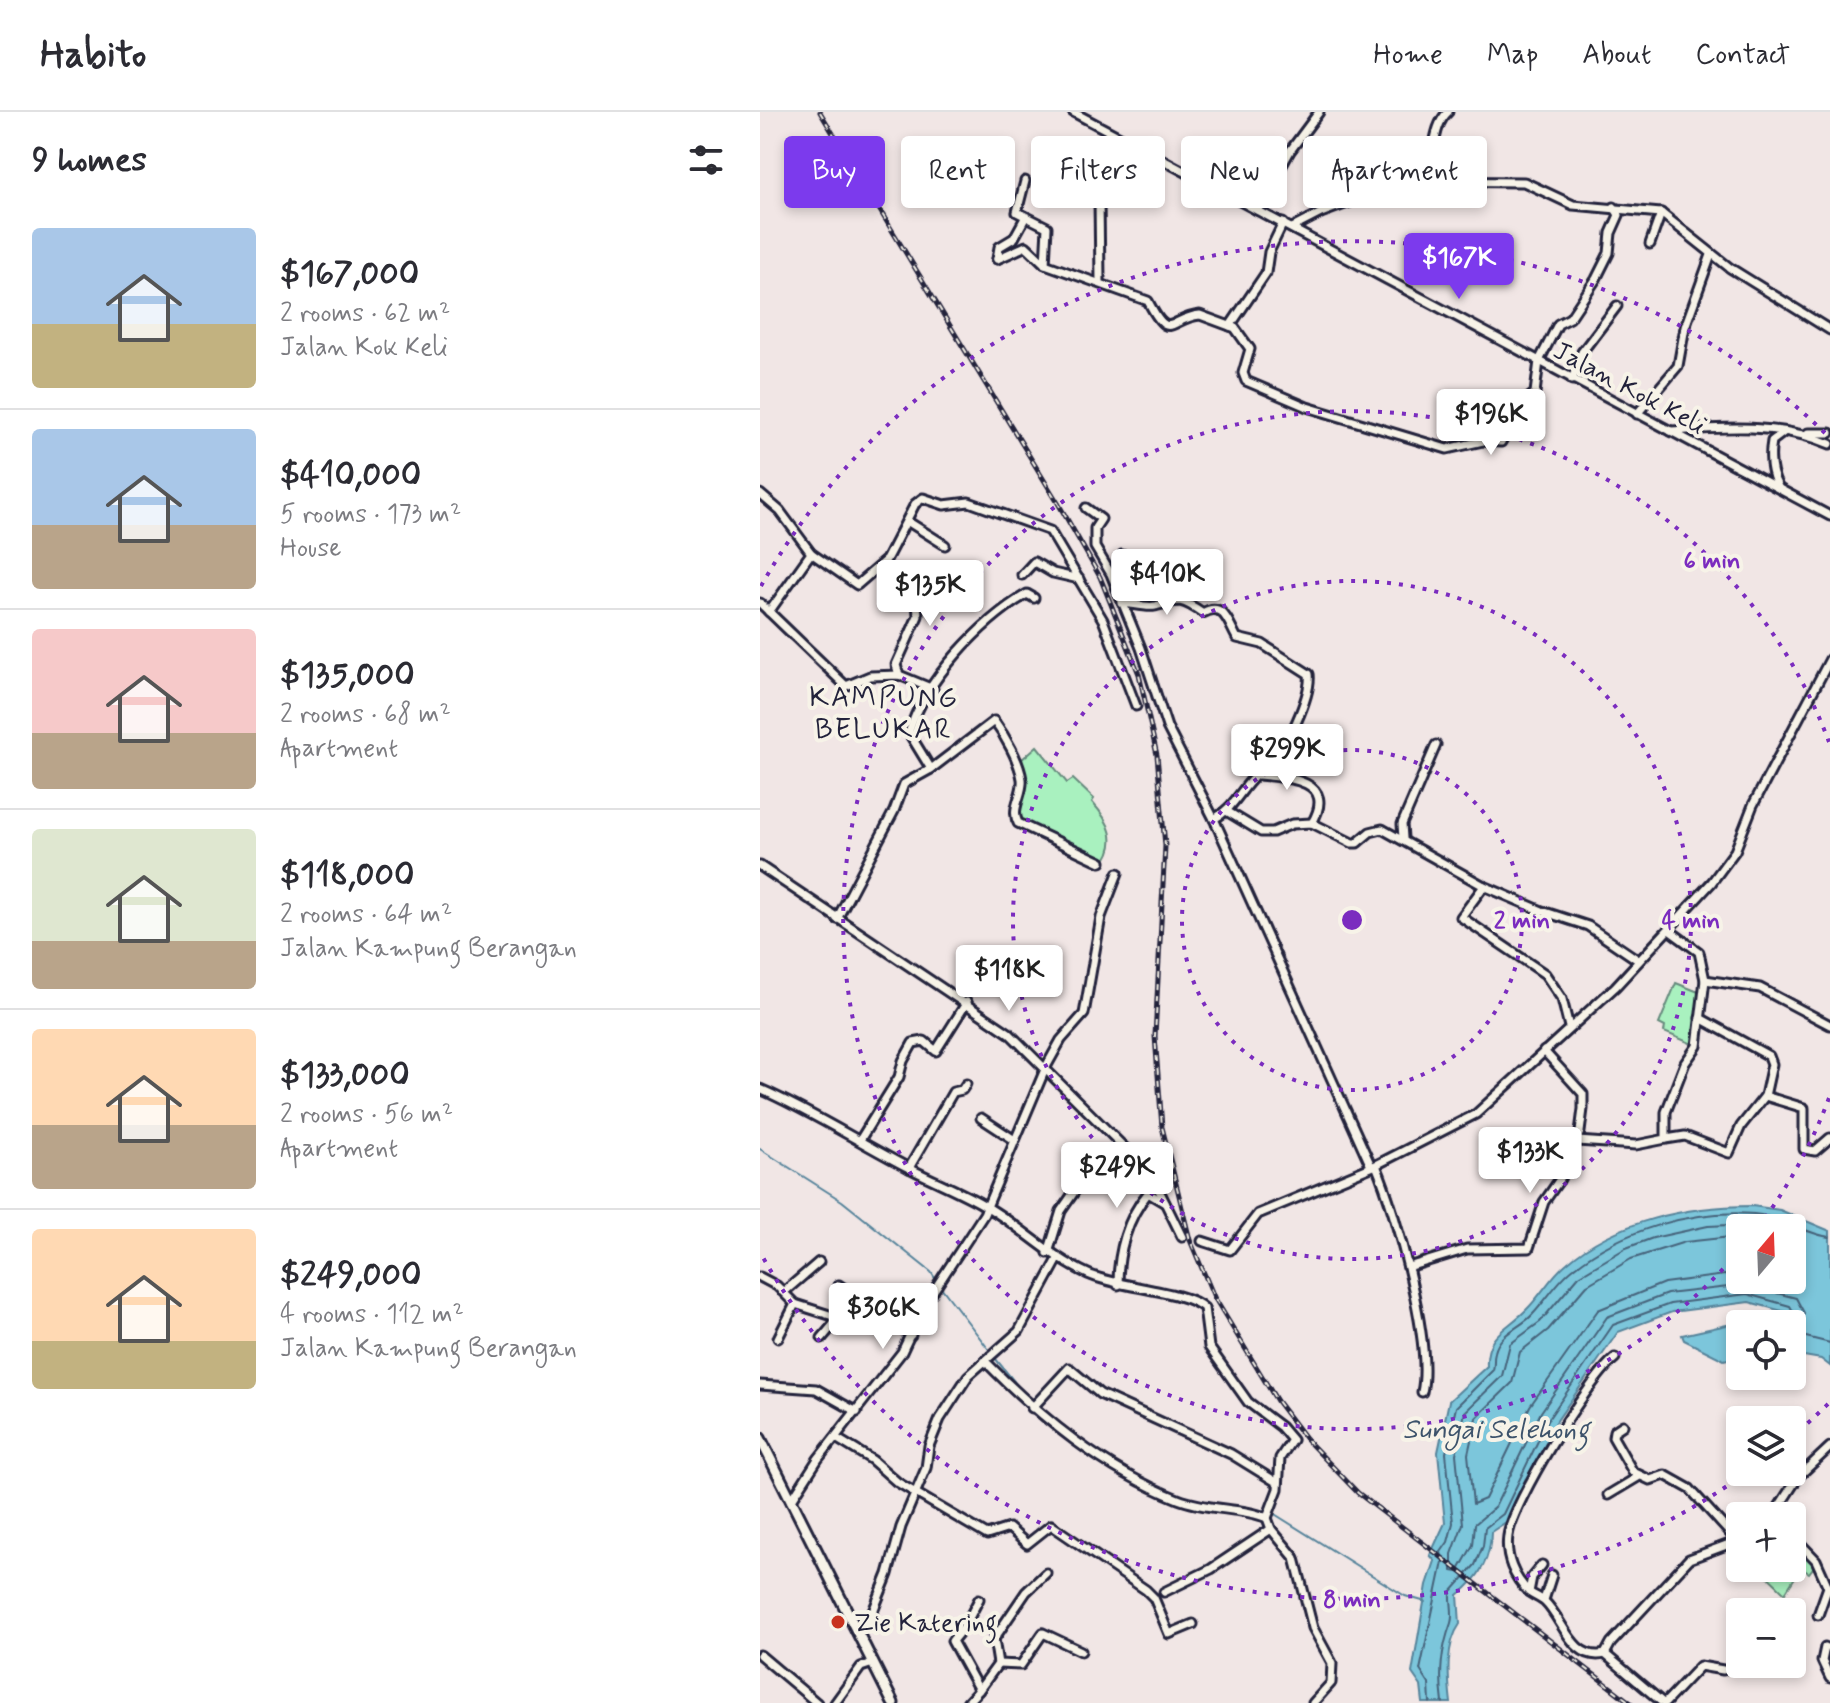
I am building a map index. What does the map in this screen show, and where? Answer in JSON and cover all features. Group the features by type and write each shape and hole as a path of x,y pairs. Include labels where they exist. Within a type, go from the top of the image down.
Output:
{"main road":[{"path":"760,1438 893,1703"}],"street":[{"name":"Jalan Kok Keli","path":"1073,112 1117,136"},
{"path":"1257,210 1290,151 1319,112"},
{"path":"1438,136 1441,120 1448,112"},
{"name":"Jalan Kok Keli","path":"1165,162 1830,516"},
{"path":"1025,181 1017,212 1046,225 1045,264"},
{"path":"1487,183 1524,182 1573,205 1661,213 1711,255 1830,330"},
{"path":"1025,218 1014,238 999,247 997,259 1026,246 1045,264 1100,281 1148,301 1154,317 1162,323 1178,326 1200,315 1230,326 1238,331 1250,349 1243,373 1246,381 1307,407 1450,450 1483,441 1501,442 1521,404 1535,393 1539,361 1558,324 1570,318 1607,258 1611,233 1619,215 1614,207"},
{"path":"1099,208 1100,281"},
{"path":"1292,228 1338,208"},
{"path":"1650,244 1661,213"},
{"path":"1230,326 1266,273 1269,252 1283,223"},
{"path":"1637,414 1681,359 1685,327 1711,255"},
{"path":"1572,380 1582,352 1617,306"},
{"path":"1669,431 1719,427 1830,433"},
{"path":"1779,489 1771,468 1770,452 1772,441 1787,431"},
{"path":"1802,433 1830,444"},
{"path":"760,494 780,511 811,553 857,585 886,560 923,498 944,505 969,502 1050,531 1103,620 1136,706"},
{"path":"1086,508 1101,519 1095,528 1095,547 1141,648 1167,727 1214,819 1373,1166 1408,1267 1422,1351 1422,1392"},
{"path":"907,521 945,545"},
{"path":"769,612 811,553"},
{"path":"1122,555 1141,578 1131,590 1135,603"},
{"path":"1022,575 1034,562 1053,573 1079,579"},
{"path":"899,675 896,665 918,616 916,587"},
{"path":"931,769 909,733 933,689 956,654 981,627 1027,594 1034,598"},
{"path":"1122,603 1151,607 1174,600 1191,603 1203,613 1211,608 1219,610 1227,617 1237,638 1262,644 1309,674 1308,686 1284,747 1270,767 1256,775 1228,812 1214,819"},
{"path":"760,603 846,686 870,676 899,675 933,689"},
{"path":"1202,1241 1230,1250 1258,1214 1373,1166 1476,1114 1615,987 1669,930 1735,851 1753,805 1830,659"},
{"path":"837,919 894,811 904,784 931,769 994,721 1004,734 1022,780 1015,815 1018,823 1101,862"},
{"path":"1403,838 1402,824 1436,745"},
{"path":"1256,775 1286,776 1309,785 1318,799 1318,813 1312,823"},
{"path":"1228,812 1266,833 1292,824 1312,823 1352,843 1378,829 1403,838 1484,886 1542,911 1575,919 1638,960"},
{"path":"760,866 967,1002 1046,1067 1131,1157 1156,1179 1182,1237"},
{"path":"791,1501 911,1335 923,1307 958,1258 987,1206 1046,1067 1061,1040 1084,1014 1101,917 1118,873"},
{"path":"1484,886 1461,917 1545,974 1562,999 1569,1027"},
{"path":"1666,1139 1666,1112 1685,1063 1697,1046 1705,980 1699,952 1669,930"},
{"path":"1705,980 1760,988 1830,1025"},
{"path":"860,1140 899,1077 913,1043 924,1041 936,1051 967,1002"},
{"path":"1577,1141 1636,1145 1685,1136 1729,1153 1741,1126 1765,1096 1772,1064 1769,1056 1700,1018"},
{"path":"1408,1267 1467,1249 1529,1248 1544,1202 1560,1179 1577,1141 1583,1094 1544,1051"},
{"path":"909,1168 953,1092 962,1090 966,1084"},
{"path":"760,1089 987,1206 1028,1231 1048,1253 1058,1259 1118,1285 1187,1299 1204,1308 1209,1347 1248,1402 1281,1427 1292,1440 1280,1458 1278,1483 1269,1514 1271,1529 1295,1558 1313,1628 1332,1663 1331,1683 1315,1702"},
{"path":"1765,1096 1804,1108 1804,1149 1815,1151 1830,1138"},
{"path":"981,1118 1013,1139"},
{"path":"1048,1253 1061,1211 1088,1172 1107,1184 1114,1182 1131,1157"},
{"path":"1118,1285 1119,1252 1129,1235 1132,1212 1148,1193 1167,1205"},
{"path":"858,1633 870,1619 940,1419 957,1390 1019,1331 1058,1259"},
{"path":"784,1292 819,1262"},
{"path":"760,1277 784,1292 795,1304 839,1318"},
{"path":"839,1285 911,1335"},
{"path":"822,1338 854,1297"},
{"path":"778,1338 795,1304"},
{"path":"1615,1358 1581,1395 1512,1520 1508,1557 1513,1572 1529,1592 1544,1600 1575,1645 1592,1654 1605,1654 1664,1703 1700,1666 1723,1670"},
{"path":"985,1361 1032,1408 1099,1458 1177,1498 1211,1510 1269,1514"},
{"path":"1032,1408 1069,1368 1100,1394 1231,1454 1278,1483"},
{"path":"760,1385 816,1389 857,1412"},
{"path":"1623,1425 1614,1431 1613,1437 1638,1477 1650,1480 1665,1475 1685,1485 1726,1527"},
{"path":"836,1438 915,1493 992,1536 1009,1528 1027,1544 1051,1525 1146,1590 1154,1598 1169,1634 1193,1624"},
{"path":"1783,1502 1798,1477 1830,1447"},
{"path":"1608,1495 1638,1477"},
{"path":"1164,1592 1211,1569 1271,1529"},
{"path":"1605,1654 1611,1643 1680,1566 1699,1553 1726,1544"},
{"path":"1806,1552 1824,1574 1828,1591 1818,1615"},
{"path":"1529,1592 1532,1577 1542,1565"},
{"path":"967,1703 998,1664 994,1639 1026,1592 1046,1573"},
{"path":"1544,1600 1552,1575"},
{"path":"979,1599 966,1624 952,1641 979,1690"},
{"path":"998,1664 1011,1668 1021,1665 1043,1633 1081,1651"},
{"path":"1825,1647 1822,1661 1830,1678"},
{"path":"760,1655 817,1703"},
{"path":"835,1703 861,1667 873,1663"}],"green space":[{"path":"1037,746 1067,783 1073,779 1094,799 1092,802 1108,824 1110,848 1101,865 1011,821 1020,781 1013,767"},
{"path":"1676,983 1701,993 1695,1045 1664,1032 1665,1027 1659,1024"},
{"path":"1806,1553 1816,1564 1809,1573 1806,1571"},
{"path":"1774,1582 1792,1582 1785,1593"}],"water":[{"name":"Sungai Selehong","path":"1752,1206 1790,1214 1726,1214 1726,1294 1806,1294 1806,1221 1830,1231 1830,1366 1821,1359 1806,1356 1806,1310 1779,1310 1749,1302 1672,1312 1618,1332 1556,1422 1509,1520 1491,1532 1489,1551 1482,1568 1458,1595 1460,1624 1452,1642 1449,1662 1451,1703 1423,1703 1421,1686 1412,1673 1427,1585 1435,1561 1430,1555 1445,1523 1438,1452 1449,1401 1487,1366 1490,1346 1499,1333 1527,1309 1561,1268 1586,1248 1654,1218 1703,1209"},
{"name":"Sungai Selehong","path":"1726,1325 1726,1360 1684,1340 1682,1335"}],"waterway":[{"path":"760,1149 842,1201 931,1272 936,1280"},
{"path":"941,1287 990,1351"},
{"path":"995,1358 1026,1396"},
{"path":"1119,1466 1159,1487"},
{"path":"1245,1508 1267,1511"},
{"path":"1273,1513 1405,1596 1426,1602"}],"railway":[{"path":"820,112 1058,503 1100,577 1139,674 1157,755 1165,846 1155,1036 1162,1127 1190,1240 1214,1297 1277,1401 1305,1438 1358,1493 1631,1703"}],"place":[{"name":"Zie Katering","path":"838,1622"}],"district":[{"name":"KAMPUNG BELUKAR","path":"884,712"}]}
